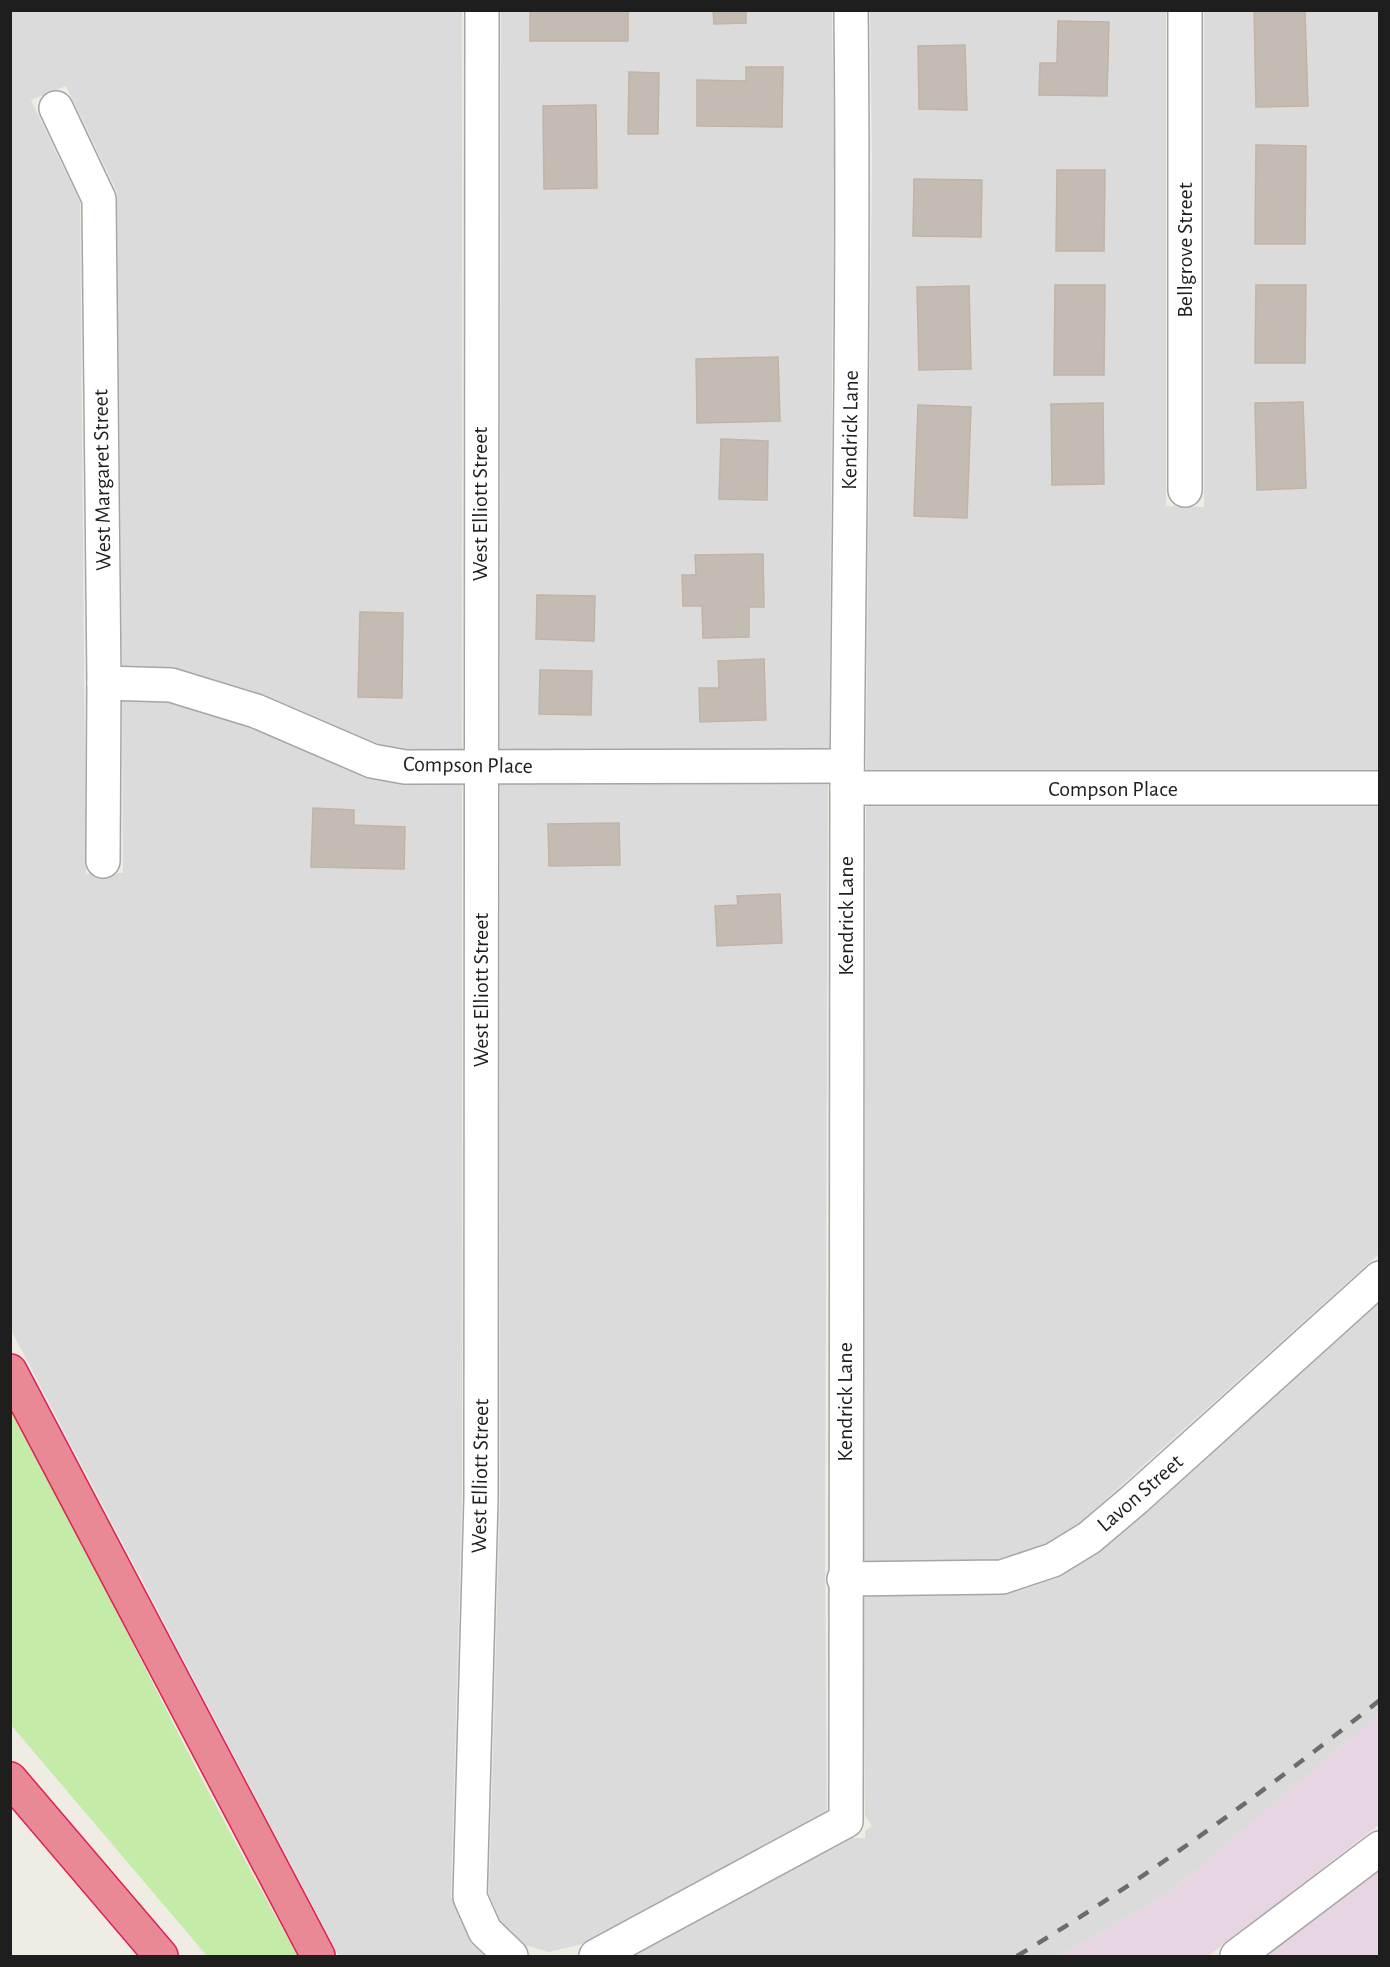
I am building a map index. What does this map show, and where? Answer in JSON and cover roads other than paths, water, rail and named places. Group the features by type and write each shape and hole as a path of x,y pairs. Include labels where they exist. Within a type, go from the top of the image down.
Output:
{"highway":[{"path":"10,1371 318,1956"},
{"path":"10,1779 161,1956"}],"street":[{"name":"West Elliott Street","path":"482,10 481,1499 470,1897 485,1931 511,1956"},
{"name":"Kendrick Lane","path":"596,1956 846,1821 844,1579 847,777 853,166 851,10"},
{"name":"Bellgrove Street","path":"1185,10 1185,490"},
{"name":"West Margaret Street","path":"56,108 99,199 104,683 103,861"},
{"name":"Compson Place","path":"104,683 171,685 256,711 372,761 405,767 481,766 1303,789 1380,788"},
{"name":"Lavon Street","path":"844,1579 1002,1577 1053,1560 1089,1538 1135,1499 1380,1278"},
{"path":"1237,1956 1380,1848"}],"railway":[{"path":"1017,1956 1111,1897 1203,1834 1380,1700"}]}
